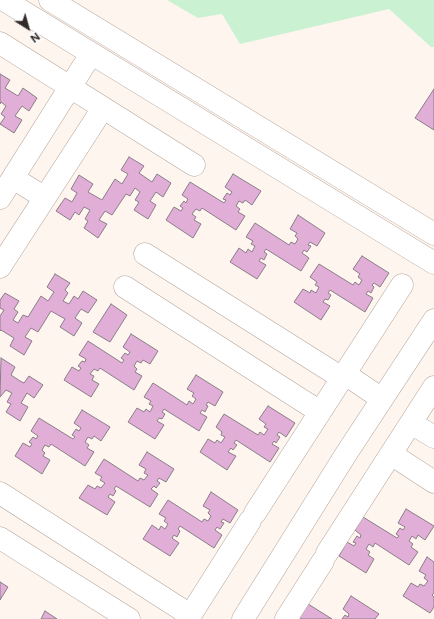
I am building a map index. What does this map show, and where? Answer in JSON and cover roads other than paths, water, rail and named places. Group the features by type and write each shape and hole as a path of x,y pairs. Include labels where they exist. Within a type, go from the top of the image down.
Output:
{"street":[{"path":"4,0 434,263"},
{"path":"50,0 434,234"},
{"path":"0,43 194,165"},
{"path":"0,198 71,88 91,54"},
{"path":"0,267 104,108"},
{"path":"13,178 45,198"},
{"path":"146,254 382,399"},
{"path":"0,494 193,616 252,517 402,285"},
{"path":"125,287 320,412"},
{"path":"243,619 382,399 434,320"},
{"path":"286,619 434,387"},
{"path":"411,423 434,438"},
{"path":"391,454 434,482"},
{"path":"0,538 129,619"}]}
